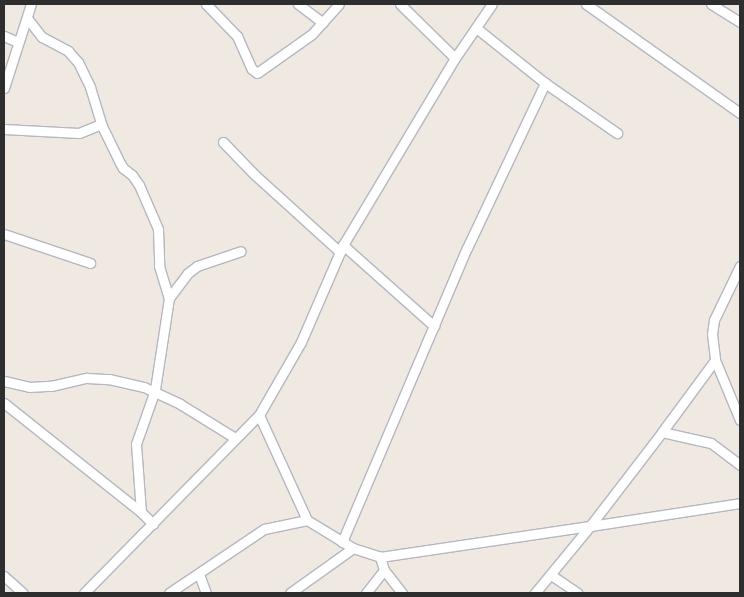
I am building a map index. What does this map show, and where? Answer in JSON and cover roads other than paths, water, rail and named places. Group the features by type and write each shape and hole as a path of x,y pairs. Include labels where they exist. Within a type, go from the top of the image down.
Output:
{"street":[{"path":"4,88 31,4"},
{"path":"206,4 237,36 252,69 257,73 312,34 339,4"},
{"path":"298,4 323,23"},
{"path":"400,4 455,58"},
{"path":"84,593 259,415 301,342 341,248 455,58 492,4"},
{"path":"586,4 740,112"},
{"path":"711,4 740,22"},
{"path":"26,18 42,37 68,51 78,62 90,87 101,124 122,168 132,175 150,208 158,229 160,266 169,298 155,390 136,444 140,512"},
{"path":"476,28 545,84 617,133"},
{"path":"4,36 18,42"},
{"path":"342,542 467,248 545,84"},
{"path":"4,129 79,133 101,124"},
{"path":"223,142 255,175 434,326"},
{"path":"4,234 90,263"},
{"path":"169,298 188,273 197,266 241,251"},
{"path":"740,266 714,320 712,334 715,360 740,420"},
{"path":"535,593 590,526 715,360"},
{"path":"4,381 29,387 51,386 87,378 109,379 155,390 235,438"},
{"path":"4,403 153,524"},
{"path":"259,415 307,520 353,548 380,557 740,503"},
{"path":"662,432 711,443 740,465"},
{"path":"169,593 264,529 307,520"},
{"path":"290,593 353,548"},
{"path":"380,557 384,570 402,593"},
{"path":"366,593 384,570"},
{"path":"199,574 206,593"},
{"path":"551,575 578,593"},
{"path":"4,576 19,592"}]}
